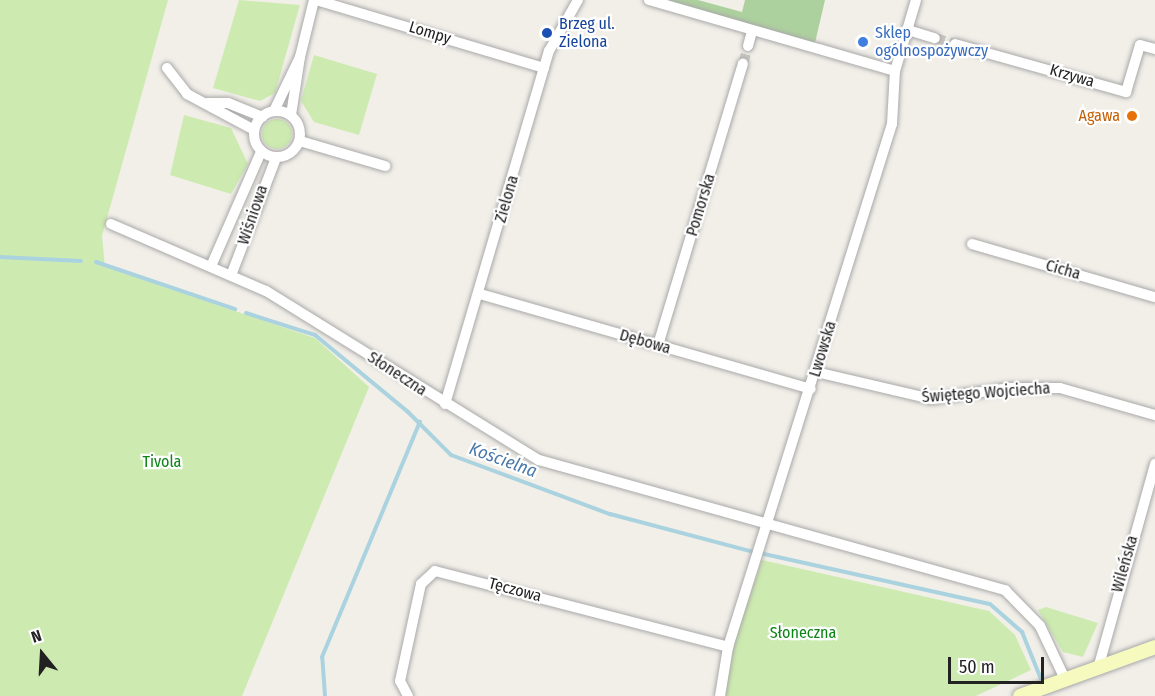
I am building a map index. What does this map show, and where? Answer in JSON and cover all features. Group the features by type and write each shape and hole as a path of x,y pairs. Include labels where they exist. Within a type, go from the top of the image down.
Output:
{"street":[{"path":"300,141 291,116 300,57 315,0"},
{"name":"Lompy","path":"315,0 544,68"},
{"name":"Zielona","path":"445,404 480,294 544,68 555,35 578,0"},
{"path":"650,0 895,71"},
{"name":"Lwowska","path":"720,696 728,647 811,389 892,124 895,71 916,0"},
{"path":"908,30 935,38"},
{"path":"748,46 752,31"},
{"name":"Krzywa","path":"955,44 1126,92 1140,45 1155,49"},
{"path":"254,130 262,117 274,111 300,57"},
{"name":"Pomorska","path":"658,345 743,64"},
{"path":"167,68 180,88 254,130 261,152 276,158 291,153 300,141"},
{"path":"207,103 228,103 262,117"},
{"path":"274,111 291,116"},
{"path":"300,141 385,166"},
{"name":"Wiśniowa","path":"212,264 261,152"},
{"name":"Wiśniowa","path":"232,273 276,158"},
{"name":"Słoneczna","path":"111,224 232,273 445,404 567,471 1005,590 1040,626 1064,677"},
{"name":"Cicha","path":"972,244 1155,297"},
{"name":"Dębowa","path":"480,294 811,389"},
{"name":"Świętego Wojciecha","path":"816,372 931,399 1010,388 1060,388 1155,416"},
{"name":"Wileńska","path":"1099,665 1155,464"},
{"name":"Tęczowa","path":"408,696 400,681 421,584 435,571 728,647"},
{"path":"1020,696 1050,682 1155,647"}],"green space":[{"name":"Tivola","path":"0,0 168,0 102,236 105,267 315,338 369,387 242,696 0,696"},
{"path":"239,0 300,5 275,93 260,101 213,88"},
{"path":"659,0 698,0 742,12 745,0 825,0 815,43"},
{"path":"314,55 377,74 359,135 314,122 301,101"},
{"path":"184,115 231,128 248,164 231,194 170,175"},
{"path":"277,119 288,123 292,134 288,145 277,149 266,145 262,134 266,123"},
{"name":"Słoneczna","path":"762,560 989,611 1015,635 1031,670 976,696 724,696 731,651"},
{"path":"1046,607 1098,623 1083,657 1063,652 1038,610"}],"waterway":[{"name":"Kościelna","path":"0,257 81,261"},
{"name":"Kościelna","path":"96,262 235,309"},
{"name":"Kościelna","path":"246,313 315,335 408,412 451,455 610,514 754,552"},
{"path":"325,696 322,657 420,422"},
{"name":"Kościelna","path":"764,554 990,604 1022,632 1043,684"}],"tunnel":[{"path":"935,38 955,44"},
{"path":"743,64 748,46"}],"place":[{"name":"Brzeg ul. Zielona","path":"547,33"},
{"name":"Sklep ogólnospożywczy","path":"863,42"},
{"name":"Agawa","path":"1132,116"}]}
